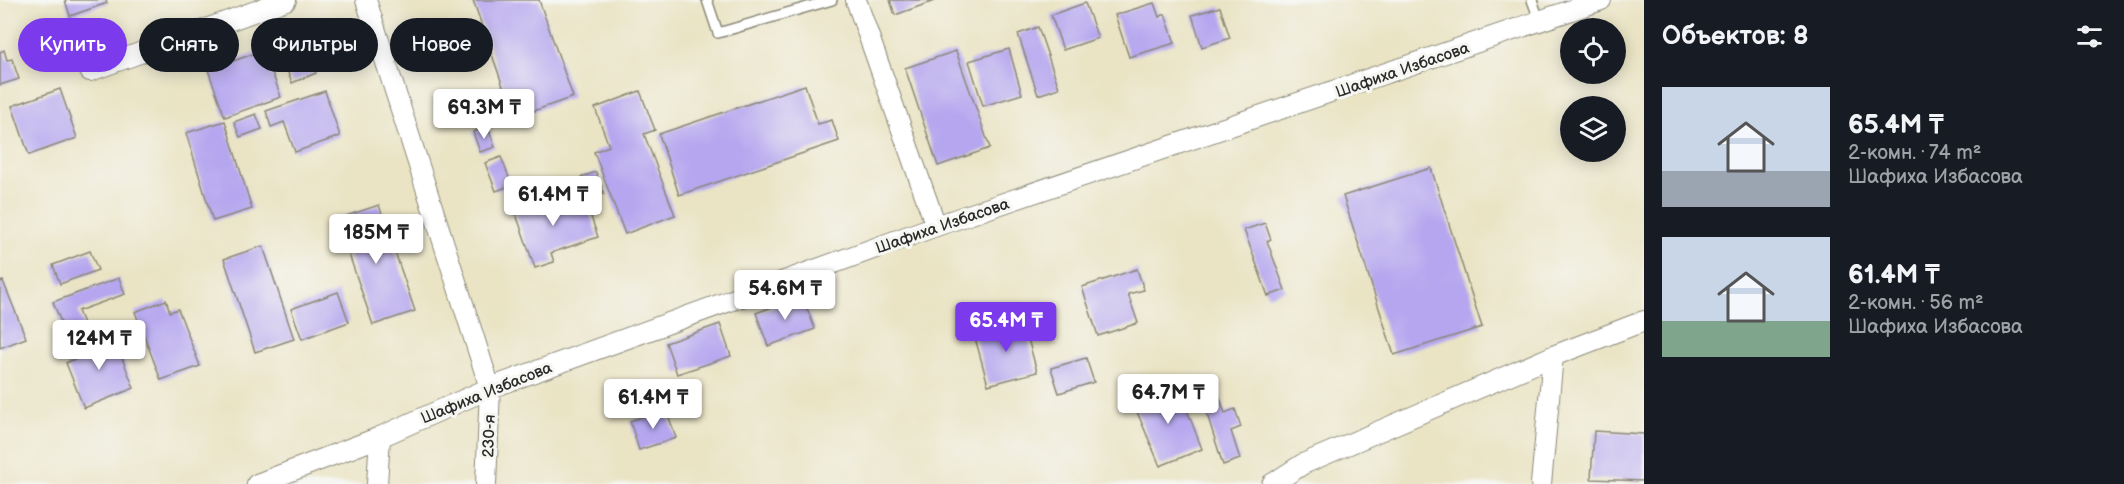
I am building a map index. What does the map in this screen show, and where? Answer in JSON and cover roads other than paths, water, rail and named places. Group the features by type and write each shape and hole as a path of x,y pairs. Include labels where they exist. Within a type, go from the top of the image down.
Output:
{"street":[{"path":"127,58 286,0"},
{"path":"366,0 490,388"},
{"path":"856,0 936,226"},
{"name":"Шафиха Избасова","path":"257,484 380,437 490,388 936,226 1602,0"},
{"path":"1272,484 1303,464 1553,356 1644,321"},
{"path":"1541,484 1553,356"},
{"name":"230-я","path":"486,484 490,388"},
{"path":"377,484 380,437"}],"lane":[{"path":"706,0 718,33 832,0"},
{"path":"1532,0 1540,22"}]}
